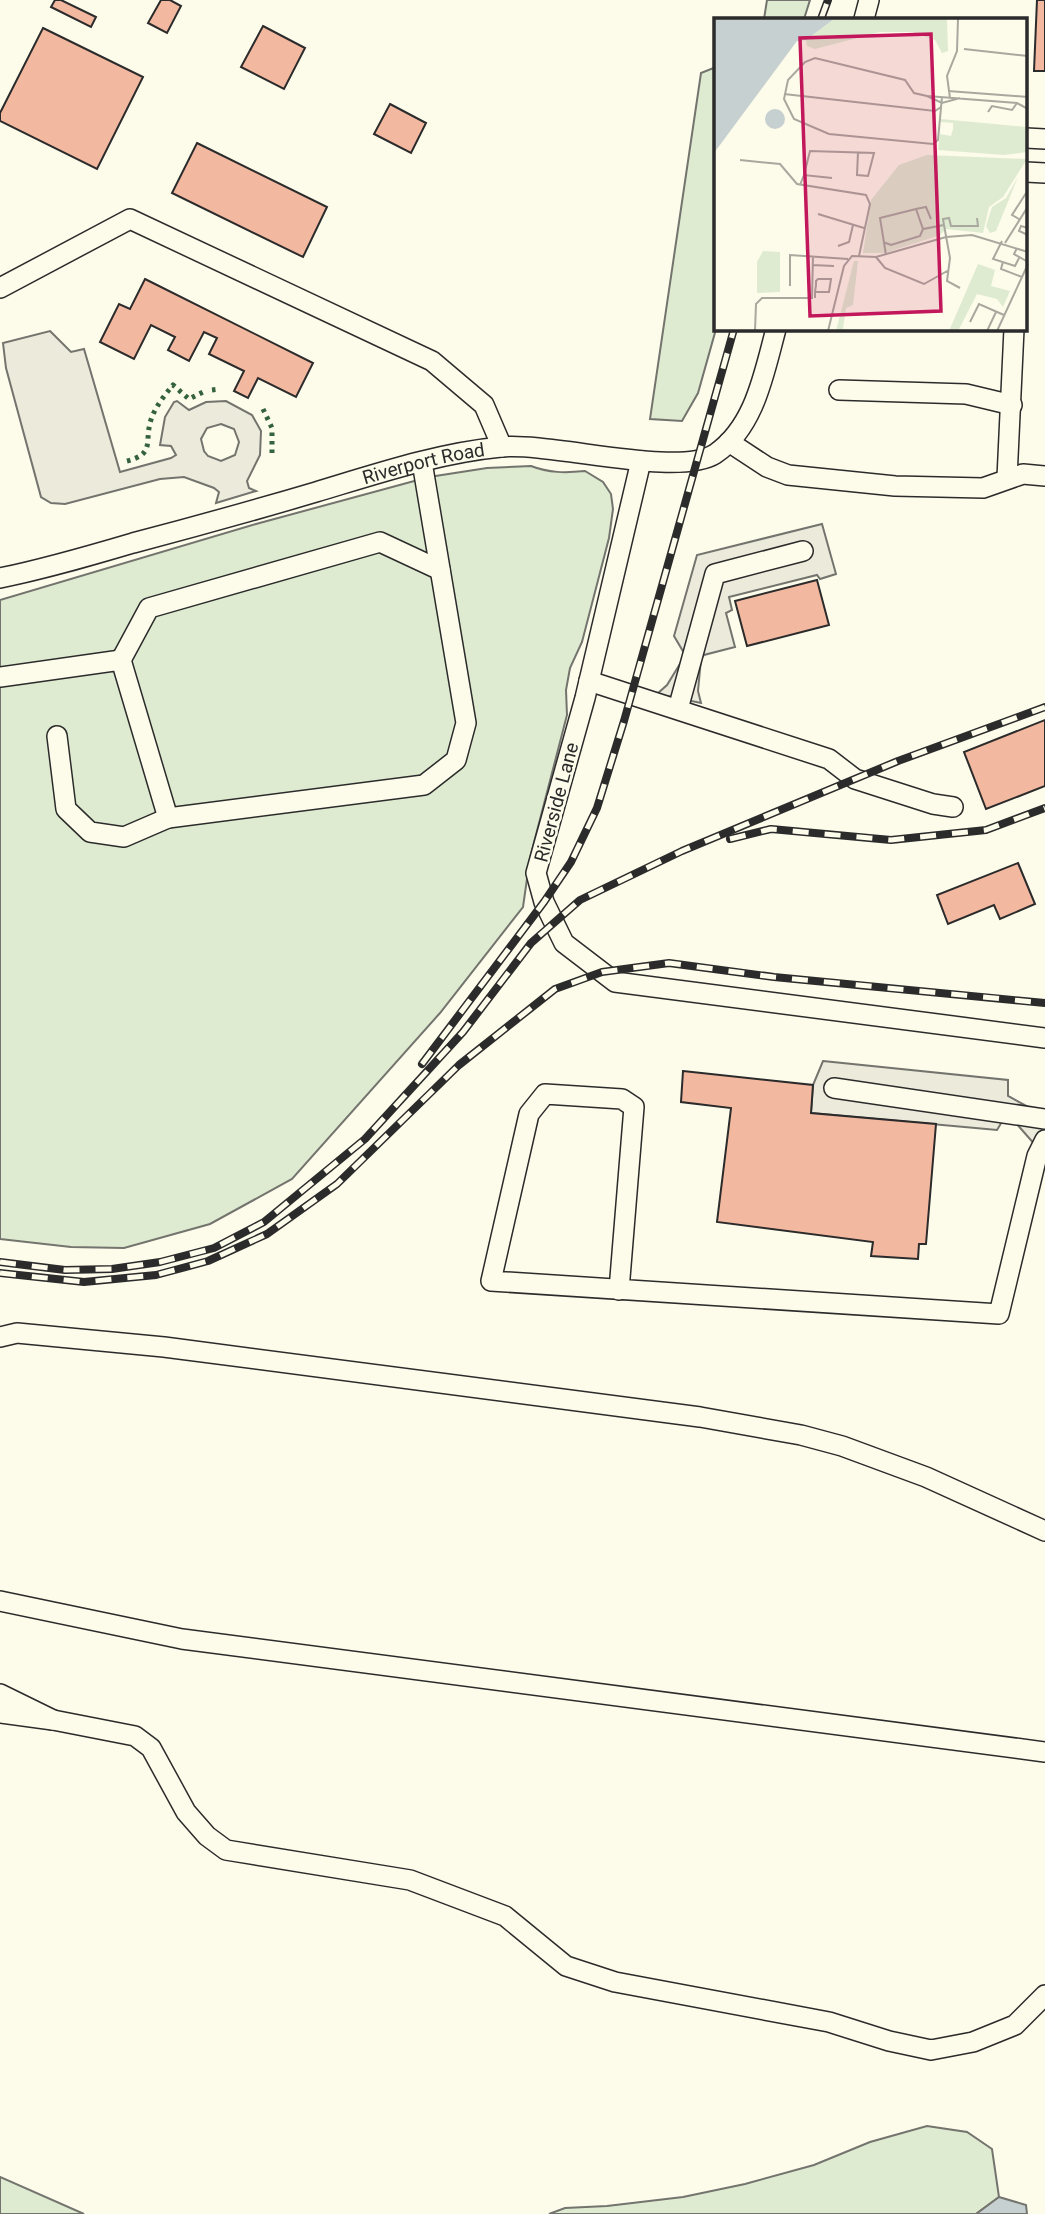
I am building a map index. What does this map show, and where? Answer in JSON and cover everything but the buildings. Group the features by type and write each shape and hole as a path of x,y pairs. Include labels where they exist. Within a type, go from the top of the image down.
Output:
{"street":[{"path":"864,18 869,0"},
{"path":"0,288 130,219 432,361 484,405 502,447"},
{"name":"Riverport Road","path":"0,578 422,461 502,447 578,452 641,461 697,461 714,454 738,434 760,389 775,331"},
{"path":"1007,478 1014,331"},
{"path":"839,390 966,394 1012,405"},
{"path":"729,442 767,467 788,475 895,486 983,488 1023,474 1045,476"},
{"path":"57,736 66,809 90,832 124,837 168,818 424,785 456,760 466,723 422,461"},
{"name":"Riverside Lane","path":"641,461 589,681 536,873 544,902 564,943 615,982 1045,1038"},
{"path":"168,818 121,660 149,608 380,542 440,570"},
{"path":"678,709 715,574 803,551"},
{"path":"0,677 121,660"},
{"path":"589,681 829,759 855,779 933,804 953,807"},
{"path":"834,1088 1045,1119"},
{"path":"619,1290 634,1107 622,1099 545,1094 529,1114 491,1282 999,1314 1037,1156 1045,1140"},
{"path":"0,1337 17,1333 164,1348 686,1416 801,1435 842,1446 926,1477 1045,1531"},
{"path":"0,1601 182,1639 1045,1752"},
{"path":"0,1694 53,1720"},
{"path":"0,1713 135,1736 151,1748 186,1812 207,1836 226,1850 411,1880 505,1916 566,1966 615,1982 829,2022 889,2041 931,2050 973,2042 1014,2025 1045,1995"}],"green space":[{"path":"767,0 810,0 804,18 764,18"},
{"path":"714,68 715,331 698,393 682,421 650,419 701,73"},
{"path":"531,466 557,472 585,471 603,482 611,494 613,509 609,538 582,642 570,668 566,690 567,715 530,858 523,907 440,1013 292,1179 210,1224 124,1248 71,1247 0,1239 0,600 256,524 429,477 487,468"},
{"path":"927,2126 967,2132 992,2149 999,2197 976,2214 549,2214 565,2208 683,2197 745,2184 814,2165 870,2142"},
{"path":"0,2177 84,2214 0,2214"}],"shaded area":[{"path":"50,331 71,352 84,349 120,472 176,455 171,446 160,445 165,417 174,402 177,401 189,410 206,402 226,401 252,415 261,431 260,455 247,481 249,488 256,491 216,503 219,492 184,477 160,479 65,504 51,503 41,497 6,368 3,343","holes":["221,424 234,429 239,442 235,455 221,461 208,456 201,439 207,428"]},
{"path":"822,524 836,574 820,579 817,575 729,597 732,610 726,613 735,647 704,655 701,659 698,691 701,703 657,694 667,685 683,659 684,653 674,636 697,555"},
{"path":"823,1061 1008,1080 1008,1096 1034,1110 1045,1127 1036,1146 1015,1122 1003,1120 997,1130 811,1113 813,1085"},
{"path":"999,2197 1026,2205 1027,2214 976,2214"}],"railway":[{"path":"821,18 828,0"},
{"path":"422,1064 544,902 571,862 597,808 733,331"},
{"path":"0,1262 65,1270 112,1269 160,1262 214,1248 264,1222 365,1139 463,1032 531,943 580,900 682,851 898,761 1045,707"},
{"path":"730,839 771,829 891,840 986,830 1045,808"},
{"path":"0,1273 84,1282 156,1275 208,1261 267,1234 337,1184 459,1065 555,989 602,972 669,963 774,977 1045,1003"}],"hedge":[{"path":"127,461 145,451 152,418 173,385 189,399 205,391"},
{"path":"212,390 220,389"},
{"path":"263,409 272,428 272,457"}]}
